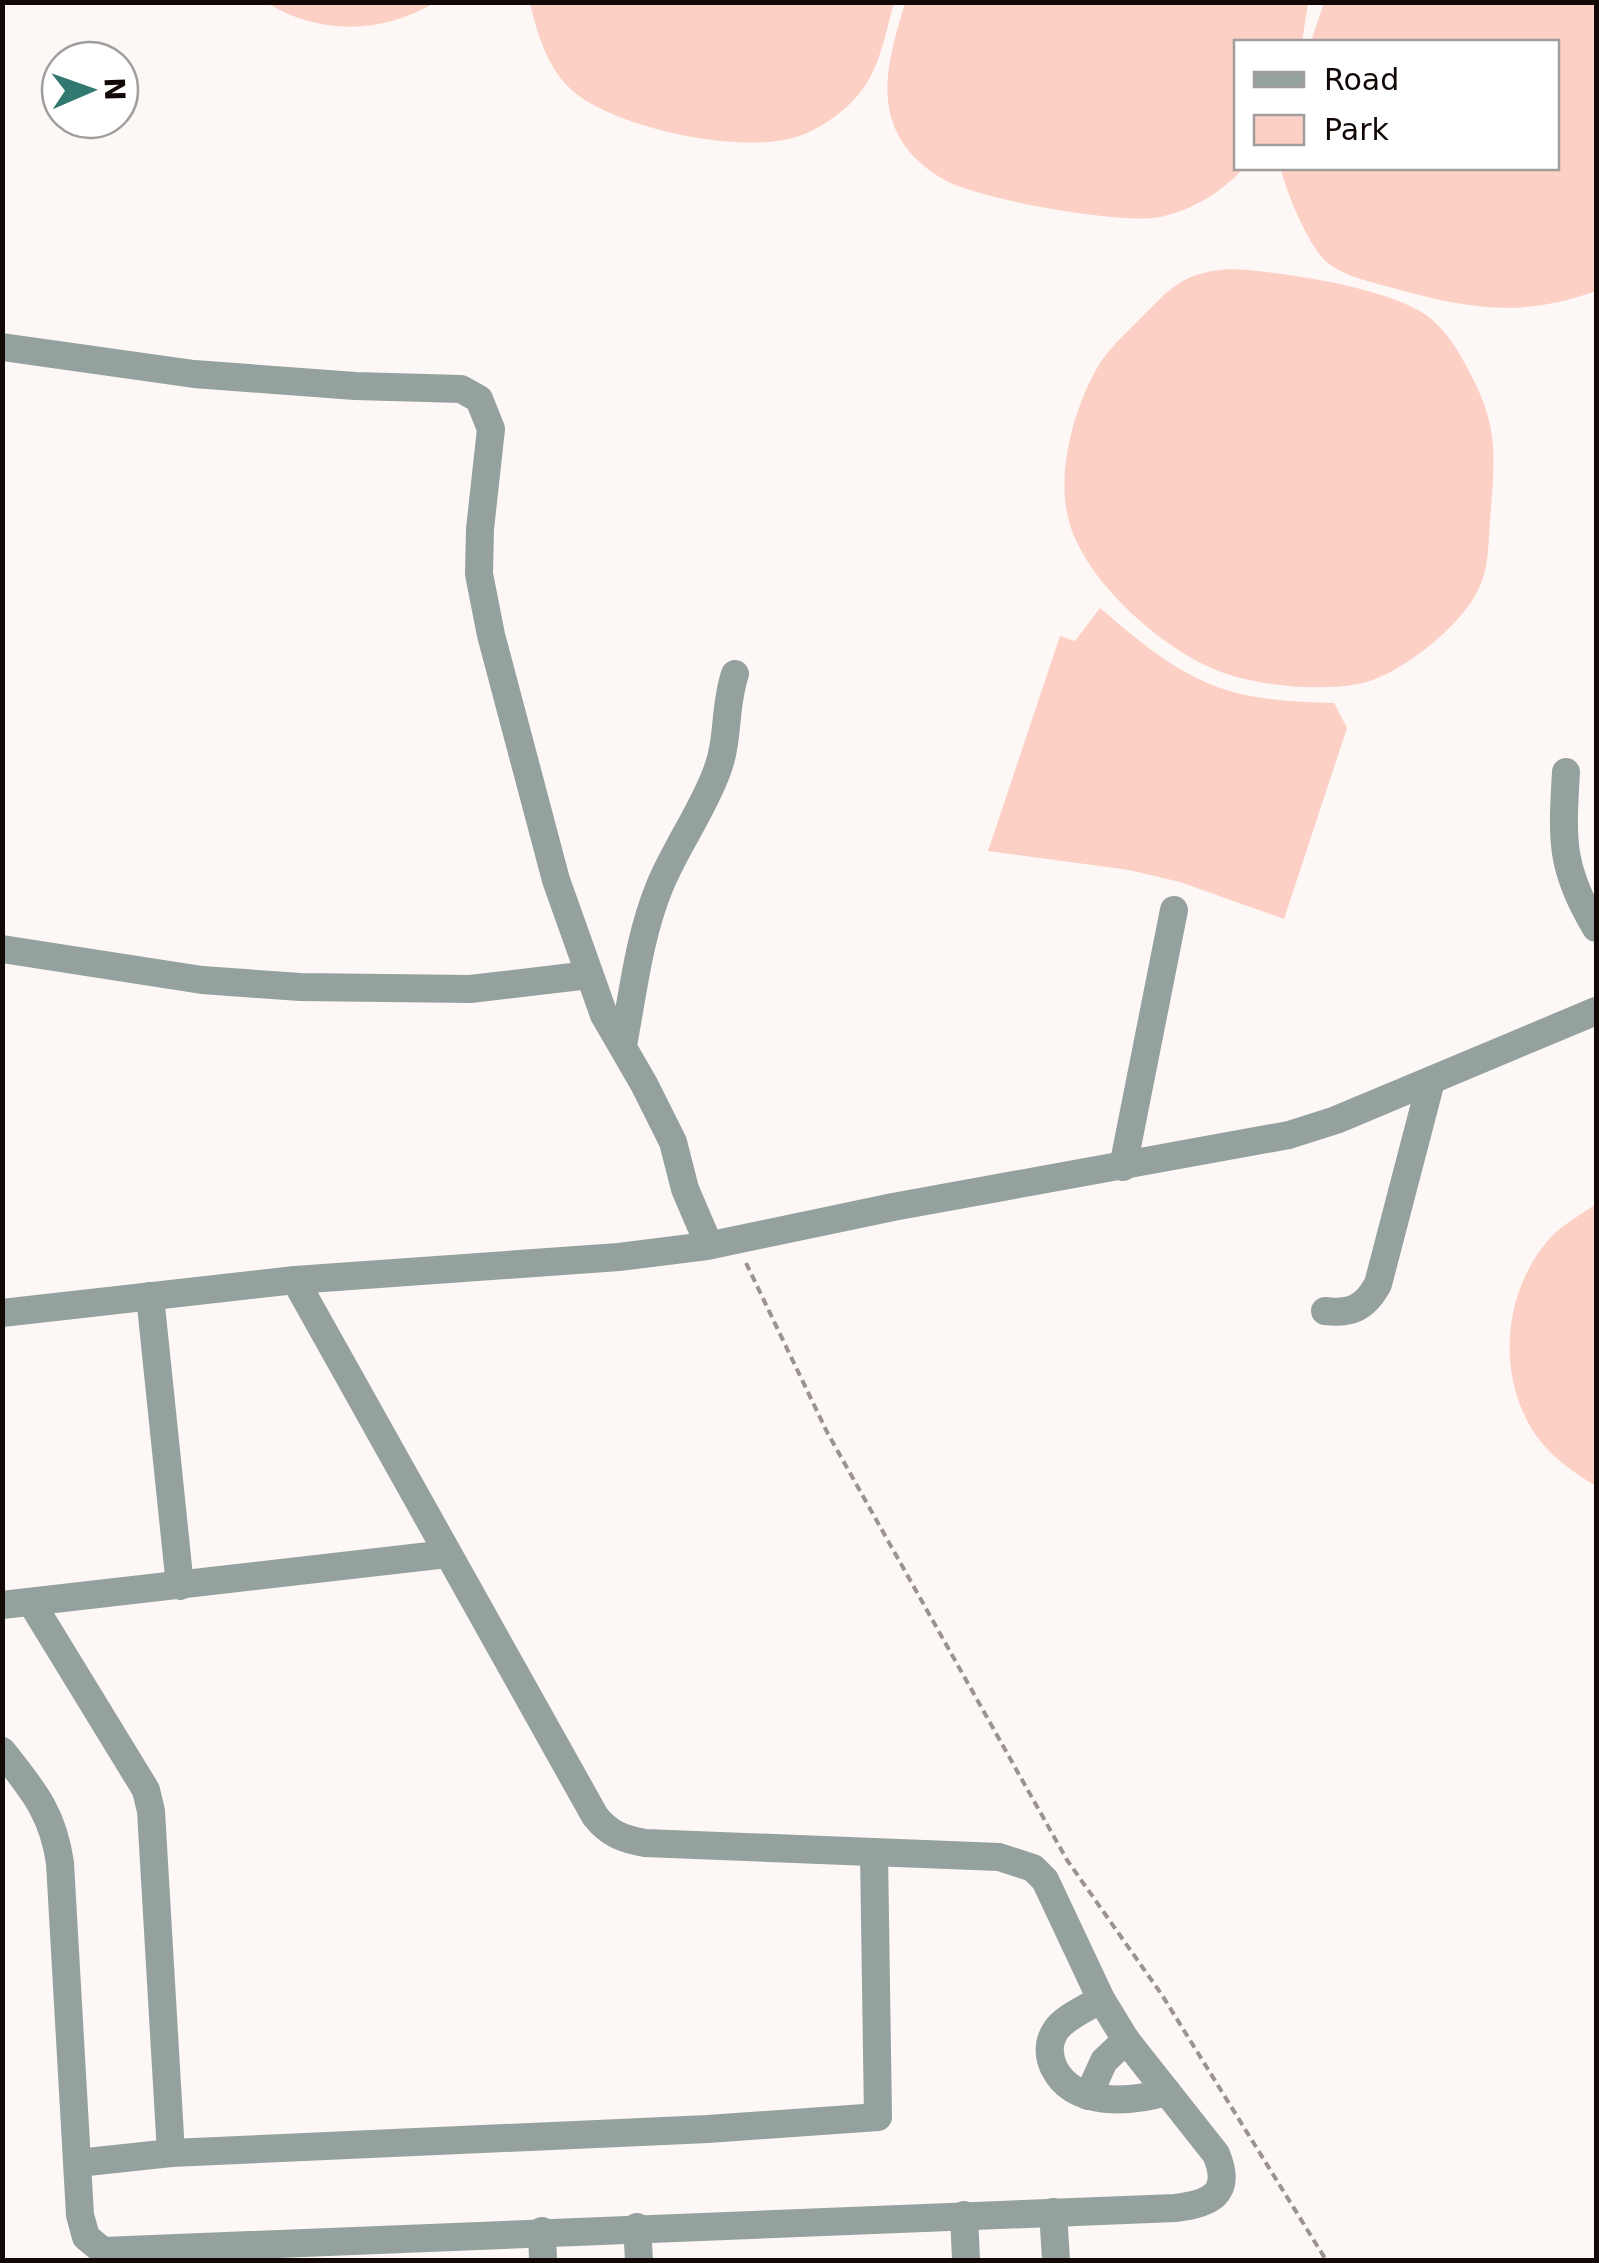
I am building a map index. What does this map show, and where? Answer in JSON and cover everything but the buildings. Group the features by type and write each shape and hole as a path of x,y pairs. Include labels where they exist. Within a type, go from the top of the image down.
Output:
{"street":[{"path":"2,347 194,374 461,389 479,400 491,428 480,529 480,574 491,636 556,880 604,1015 672,1142 685,1189 722,1243"},
{"path":"623,1045 646,930 660,886 717,772 723,748 726,699 735,674"},
{"path":"1566,772 1564,855 1576,894 1596,928"},
{"path":"1123,1167 1174,910"},
{"path":"2,949 202,980 300,987 470,988 589,975"},
{"path":"2,1313 294,1280 619,1257 722,1243 893,1207 1290,1135 1336,1120 1596,1012"},
{"path":"1324,1311 1342,1313 1356,1309 1368,1302 1378,1284 1431,1081"},
{"path":"2,1751 48,1812 56,1834 83,2229 99,2256 293,2251 542,2231 1175,2208 1199,2205 1215,2197 1222,2183 1216,2154 1126,2040 1101,1999 1045,1880 1033,1868 999,1857 645,1843 623,1839 606,1830 294,1280"},
{"path":"150,1296 180,1586"},
{"path":"2,1606 448,1554"},
{"path":"32,1602 146,1790 151,1811 171,2153"},
{"path":"78,2163 171,2153 878,2117 874,1853"},
{"path":"1101,1999 1058,2028 1049,2052 1062,2081 1088,2096 1134,2099 1168,2092"},
{"path":"1088,2096 1104,2060 1126,2040"},
{"path":"1053,2212 1056,2260"},
{"path":"964,2215 966,2260"},
{"path":"637,2227 639,2260"},
{"path":"542,2231 542,2260"}],"path":[{"path":"722,1243 1066,1860 1162,1995 1326,2260"}],"green space":[{"path":"530,2 894,3 877,63 853,101 802,135 751,143 656,129 579,96 552,66"},
{"path":"1308,2 1302,40 1234,40 1234,170 1242,170 1196,205 1160,217 1084,214 1016,202 943,179 907,148 894,126 887,91 891,55 905,3"},
{"path":"1324,2 1596,3 1596,291 1543,305 1495,308 1420,295 1359,278 1335,268 1321,256 1299,219 1282,170 1559,170 1559,40 1312,40"},
{"path":"267,3 434,3 393,21 350,27 308,21"},
{"path":"1229,269 1331,282 1408,305 1426,315 1448,337 1484,404 1493,457 1488,547 1482,580 1471,603 1444,633 1409,661 1374,679 1341,686 1302,687 1242,678 1209,667 1168,643 1128,610 1095,572 1072,531 1065,467 1074,422 1100,363 1176,285 1198,274"},
{"path":"1100,608 1165,660 1210,684 1255,697 1334,703 1347,728 1284,919 1180,882 1129,870 988,851 1060,636 1075,641"},
{"path":"1596,1204 1596,1486 1558,1460 1535,1434 1519,1401 1510,1352 1516,1301 1536,1256 1552,1236"}]}
